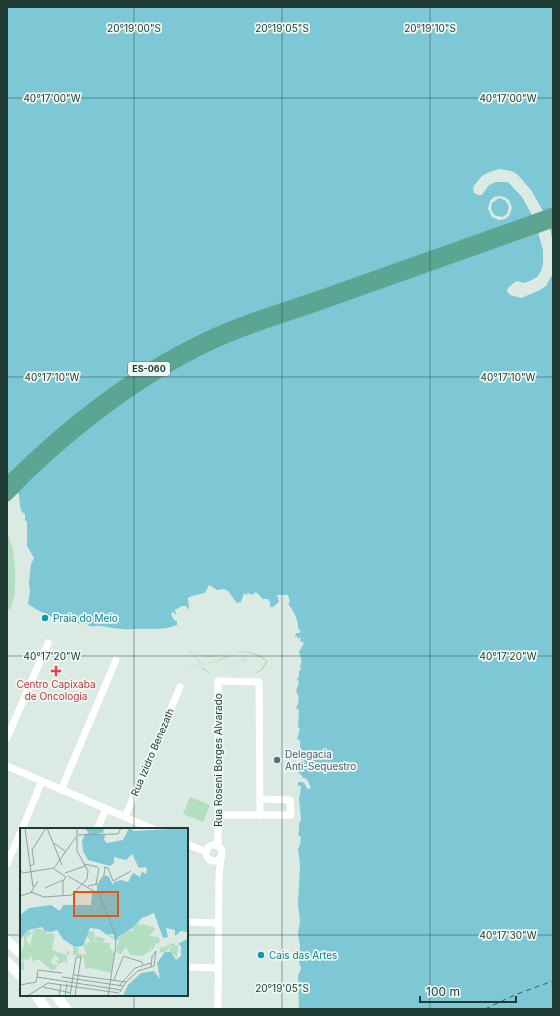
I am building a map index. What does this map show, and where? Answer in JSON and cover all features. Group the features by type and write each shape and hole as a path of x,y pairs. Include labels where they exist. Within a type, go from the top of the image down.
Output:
{"main road":[{"name":"ES-060","path":"7,483 43,449 106,398 161,362 204,338 256,317 553,213"},
{"name":"ES-060","path":"7,496 49,455 103,412 152,378 207,346 259,325 553,222"},
{"path":"7,941 20,952"},
{"path":"7,962 20,975"},
{"path":"37,996 46,1009"},
{"path":"57,996 66,1009"}],"street":[{"path":"7,738 48,643"},
{"path":"61,790 116,660"},
{"name":"Rua Roseni Borges Alvarado","path":"218,846 218,681 259,682 260,816"},
{"name":"Rua Izidro Benezath","path":"125,817 180,688"},
{"path":"7,766 151,828"},
{"path":"22,828 42,781"},
{"path":"218,815 291,816 290,800 260,799"},
{"path":"97,828 106,809"},
{"path":"7,864 20,832"},
{"path":"188,844 206,852"},
{"path":"218,1009 219,875 222,853 218,846 212,846 207,848 207,858 219,875"},
{"path":"209,860 215,862 221,858"},
{"path":"188,922 218,923"},
{"path":"188,967 219,968"}],"green space":[{"path":"7,532 13,551 15,565 15,592 11,607 7,611"},
{"path":"189,651 198,654 216,655 242,651 259,655 268,661 262,670 253,675 261,669 266,661 258,656 245,652 236,652 209,657 190,652"},
{"path":"230,655 235,656 231,656 216,662 206,662 217,661"},
{"path":"196,658 200,660 203,667 212,675 197,667 187,666 192,665 204,669"},
{"path":"247,660 236,661 227,671 235,661"},
{"path":"190,797 210,805 203,822 183,814"}],"water":[{"path":"7,7 553,7 553,1009 299,1009 298,976 301,968 299,962 300,946 298,934 300,921 298,904 300,864 298,849 301,837 298,835 301,820 299,798 301,786 298,786 298,782 304,783 308,789 311,788 307,779 303,778 297,771 296,766 301,766 300,740 297,739 300,729 298,727 299,710 296,708 299,697 296,691 299,682 297,679 299,676 299,671 301,670 299,652 304,643 300,641 301,637 298,639 298,637 295,636 296,633 301,631 298,629 298,622 288,604 290,602 288,595 277,595 279,602 273,607 270,607 270,602 268,599 263,599 255,591 252,595 248,593 246,595 244,593 241,602 237,603 228,591 224,589 217,590 209,585 205,593 188,598 189,610 186,606 182,606 175,610 176,615 173,612 171,614 174,620 177,621 177,625 156,629 117,629 99,626 92,627 87,624 65,622 39,611 28,604 31,564 34,558 27,546 27,522 25,520 25,514 22,512 20,507 19,494 14,492 7,481"}],"pier":[{"path":"499,169 511,171 517,174 531,190 543,211 553,208 553,226 550,228 553,243 553,273 546,286 521,298 510,295 507,291 508,288 515,282 518,281 523,283 530,281 537,277 541,271 543,264 543,250 538,232 260,329 209,350 167,373 141,390 64,448 14,495 12,493 7,483 7,477 40,445 104,394 144,367 202,334 254,313 306,296 532,215 522,197 507,182 496,182 489,185 482,195 474,193 473,187 481,177 487,173"},
{"path":"494,197 505,197 509,200 512,208 509,216 505,219 499,220 492,217 488,209 490,201","holes":["499,198 505,200 509,206 507,214 502,217 494,215 491,209 492,203"]}],"ferry route":[{"path":"485,1009 517,994 553,981"}],"place":[{"name":"Praia do Meio","path":"45,618"},
{"name":"Centro Capixaba de Oncologia","path":"56,671"},
{"name":"Delegacia Anti-Sequestro","path":"277,760"},
{"name":"Cais das Artes","path":"261,955"}]}
